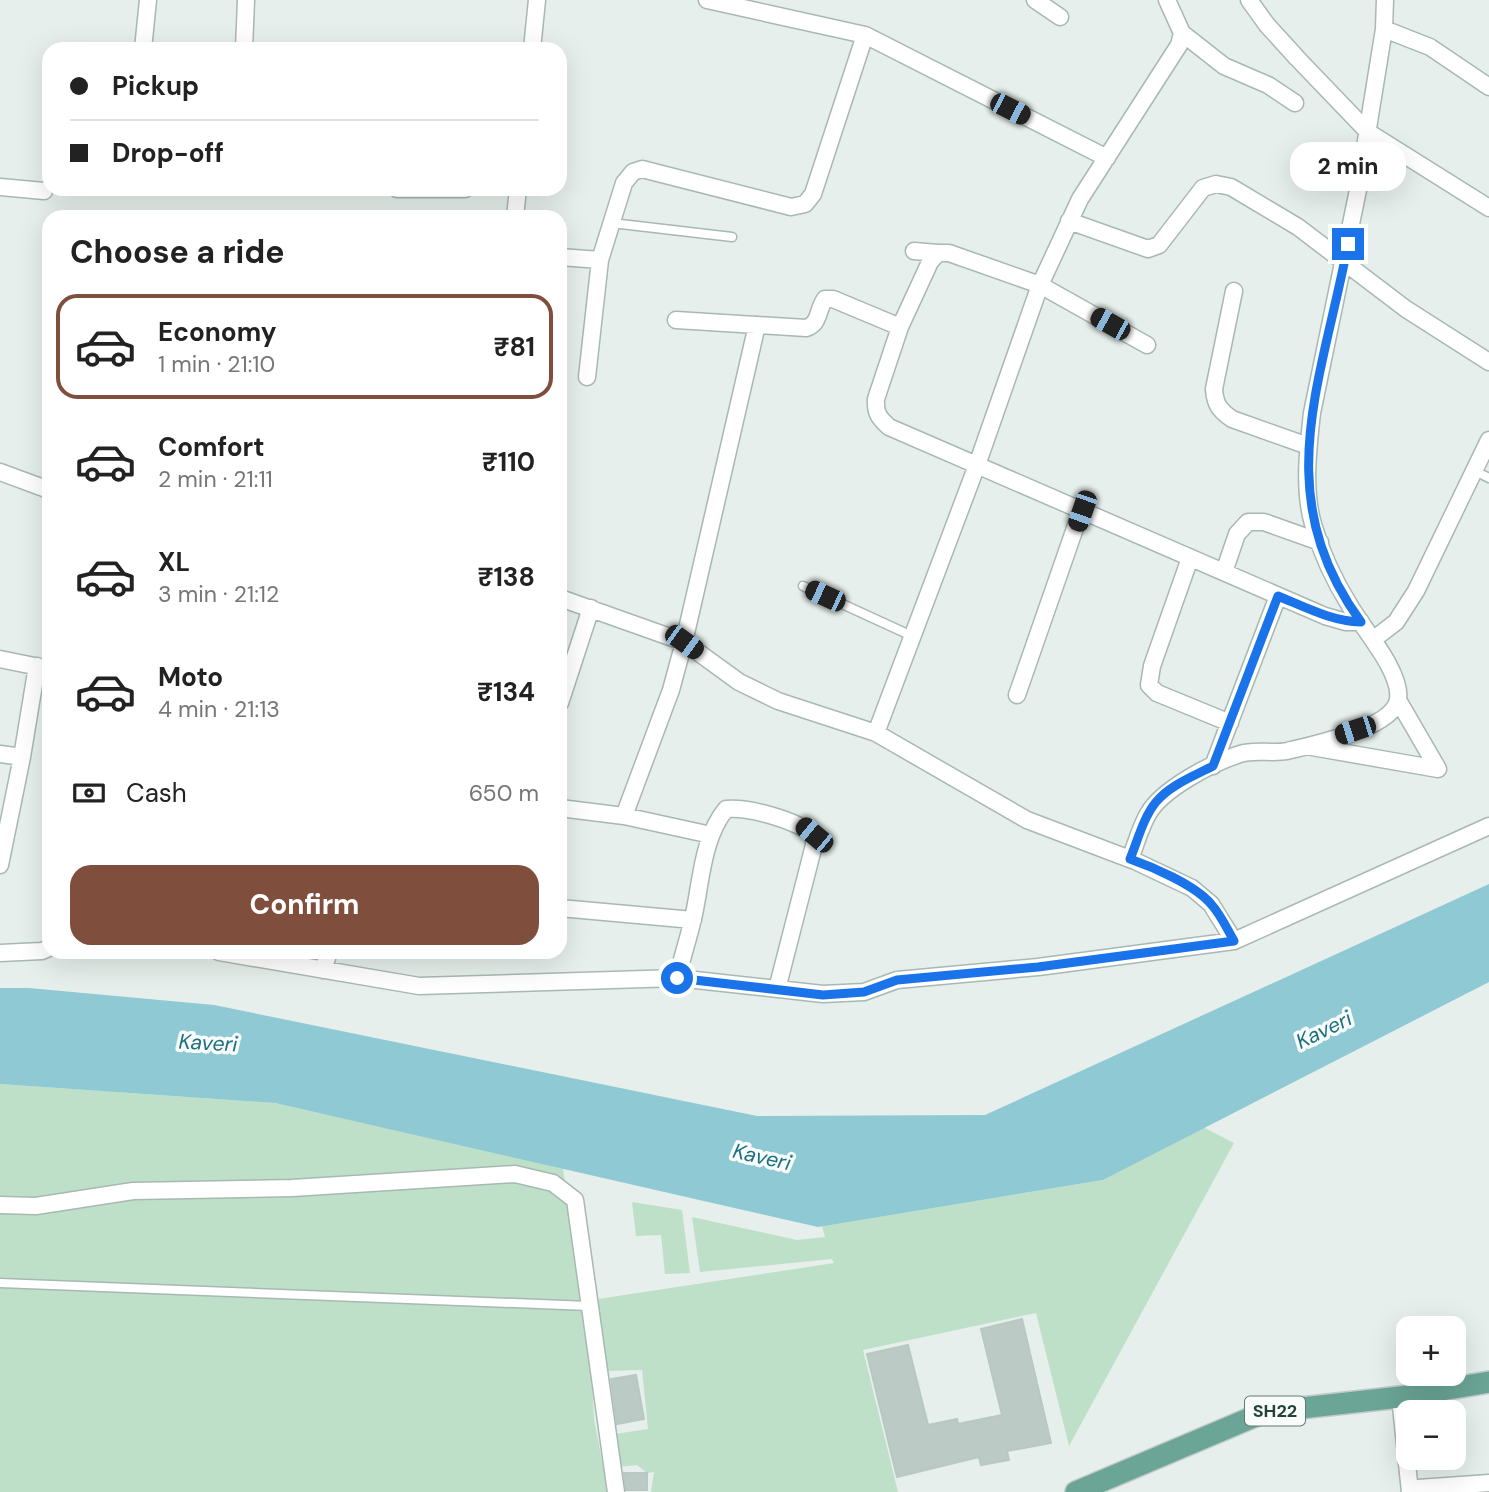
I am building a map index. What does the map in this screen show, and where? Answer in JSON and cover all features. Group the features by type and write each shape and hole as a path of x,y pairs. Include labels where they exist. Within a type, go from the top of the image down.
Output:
{"main road":[{"name":"SH22","path":"1076,1492 1265,1412 1400,1397 1489,1382"}],"street":[{"path":"144,42 148,0"},
{"path":"244,42 246,0"},
{"path":"533,42 537,0"},
{"path":"707,0 865,35 1107,158"},
{"path":"1035,0 1060,17"},
{"path":"1167,0 1182,33 1224,66 1268,85 1295,103"},
{"path":"1249,0 1289,50 1368,132 1489,208"},
{"path":"1308,746 1438,769 1398,700 1397,685 1374,639 1339,587 1312,516 1308,482 1308,446 1320,370 1344,262 1368,132 1384,29 1385,0"},
{"path":"1384,29 1430,47 1489,87"},
{"path":"876,733 1040,285 1080,199 1170,61 1182,33"},
{"path":"587,377 600,260 624,183 633,172 642,169 791,207 805,204 813,194 865,35"},
{"path":"1069,221 1148,249 1159,245 1203,188 1216,184 1231,187 1298,227 1406,309 1489,362"},
{"path":"0,187 42,191"},
{"path":"915,251 949,253 1040,285 1147,345"},
{"path":"938,253 930,261 900,327 876,399 875,410 889,427 1325,616 1346,622 1361,622"},
{"path":"567,258 600,260"},
{"path":"1234,291 1214,389 1215,403 1232,419 1308,446"},
{"path":"676,320 806,328 817,321 820,306 825,299 833,299 900,327"},
{"path":"624,816 671,690 757,325"},
{"path":"1374,639 1396,622 1404,611 1482,474 1489,440"},
{"path":"0,472 42,487"},
{"path":"1017,695 1082,511"},
{"path":"1224,572 1237,534 1248,522 1264,522 1320,542"},
{"path":"1190,558 1152,666 1149,685 1157,693 1230,723"},
{"path":"1213,766 1278,596"},
{"path":"567,599 684,642 739,682 778,701 876,733 1027,820 1130,859 1192,888 1211,904 1234,941"},
{"path":"567,682 591,608"},
{"path":"0,659 42,667"},
{"path":"0,865 42,671"},
{"path":"1130,859 1148,815 1157,801 1174,787 1239,754 1281,752 1379,723 1391,714 1398,700"},
{"path":"0,754 22,757"},
{"path":"677,978 711,835 717,819 726,809 738,808 802,826 814,835 814,845 777,989"},
{"path":"567,809 624,816 711,835"},
{"path":"259,959 419,986 677,978 823,995 864,992 897,980 1038,967 1234,941 1489,827"},
{"path":"567,909 692,920"},
{"path":"0,953 42,951"},
{"path":"323,970 327,959"},
{"path":"0,1205 36,1206 132,1191 292,1188 515,1174 553,1183 575,1200 616,1492"},
{"path":"1400,1397 1410,1492 1418,1488 1489,1483"}],"lane":[{"path":"612,223 732,237"},
{"path":"803,586 912,636"},
{"path":"0,1283 589,1306"}],"green space":[{"path":"0,1084 275,1103 563,1168 591,1364 594,1419 608,1492 0,1492"},
{"path":"1203,1127 1234,1143 1069,1446 1036,1313 863,1350 898,1492 651,1492 654,1472 647,1473 637,1465 618,1467 615,1434 648,1429 642,1370 605,1371 598,1299 834,1263 832,1259 700,1272 692,1217 797,1240 825,1237 822,1226 1103,1180"},
{"path":"632,1202 682,1210 690,1273 665,1274 661,1235 636,1236"}],"water":[{"name":"Kaveri","path":"1489,884 1489,982 1103,1180 818,1227 275,1103 0,1084 0,988 29,988 214,1005 757,1116 985,1115"}],"building":[{"path":"1022,1319 1051,1443 1007,1451 1009,1460 981,1465 979,1457 897,1477 867,1354 908,1345 928,1425 957,1419 958,1424 1002,1415 981,1329"},
{"path":"636,1375 644,1419 617,1424 611,1379"},
{"path":"624,1473 647,1473 647,1490 626,1490"}],"route":[{"path":"677,978 823,995 864,992 897,980 1038,967 1234,941 1211,904 1192,888 1130,859 1148,815 1157,801 1174,787 1213,766 1278,596 1325,616 1346,622 1361,622 1350,608 1325,557 1313,523 1308,482 1312,413 1348,244"}]}
